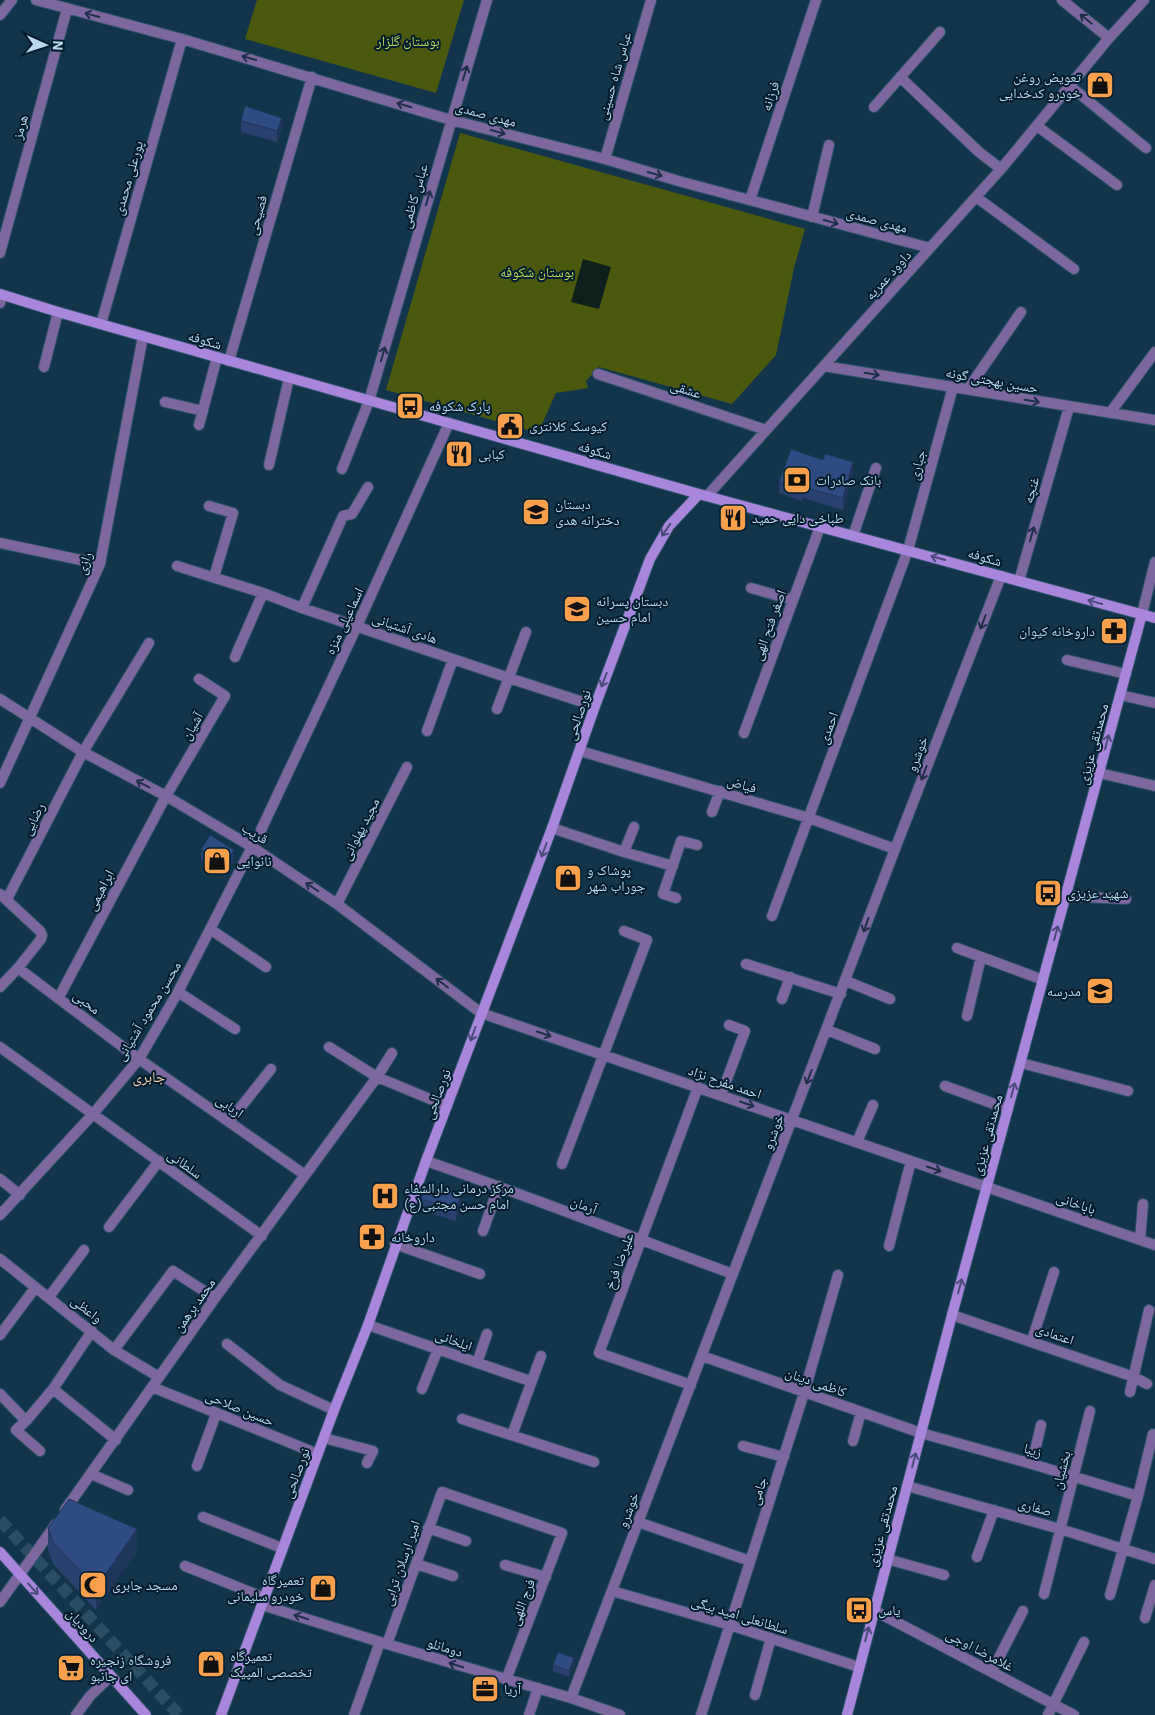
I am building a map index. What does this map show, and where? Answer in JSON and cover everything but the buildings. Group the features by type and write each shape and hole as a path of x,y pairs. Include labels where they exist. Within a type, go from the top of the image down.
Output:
{"main road":[{"name":"شکوفه","path":"1,297 703,495 1155,618"},
{"name":"نورصالحی","path":"222,1715 282,1548 368,1325 395,1244 552,828 650,559 669,526 703,495"},
{"name":"محمدتقی عزیزی","path":"847,1715 952,1314 1142,614"},
{"name":"درودیان","path":"0,1552 146,1715"}],"street":[{"path":"0,16 12,0"},
{"name":"مهدی صمدی","path":"36,0 182,39 451,120 930,248"},
{"name":"عباس کاظمی","path":"342,469 369,401 486,0"},
{"name":"عباس شاه حسینی","path":"605,160 651,0"},
{"name":"فرزانه","path":"750,200 816,0"},
{"path":"1062,0 1109,38"},
{"name":"داوود عمریه","path":"703,495 766,430 1001,169 1109,38 1144,0"},
{"name":"هرمز","path":"0,253 67,9"},
{"path":"874,107 940,32"},
{"name":"پورعلی محمدی","path":"101,324 182,39"},
{"name":"فصیحی","path":"229,361 312,77"},
{"path":"900,77 979,152 1001,169"},
{"path":"1070,86 1146,148"},
{"path":"1038,126 1117,185"},
{"path":"812,217 829,145"},
{"path":"976,197 1074,269"},
{"path":"44,366 58,312"},
{"path":"968,390 1021,312"},
{"name":"رازی","path":"0,783 100,564 143,336"},
{"path":"1110,413 1155,352"},
{"path":"199,425 217,358"},
{"name":"حسین بهجتی گونه","path":"824,366 1155,420"},
{"name":"عشقی","path":"598,374 766,430"},
{"path":"269,465 289,378"},
{"name":"جباری","path":"908,550 953,387"},
{"path":"166,402 203,411"},
{"name":"غنچه","path":"1018,581 1069,407"},
{"name":"اسماعیلی منزه","path":"261,830 357,626 449,423"},
{"path":"853,536 876,468"},
{"path":"302,608 343,516 352,514 368,487"},
{"path":"209,506 233,513 214,577"},
{"name":"اصغر فتح الهی","path":"744,734 820,527"},
{"path":"0,543 100,564"},
{"name":"احمدی","path":"772,916 908,550"},
{"name":"محمدتقی عزیزی","path":"1142,614 1155,562"},
{"name":"هادی آشتیانی","path":"177,566 595,706"},
{"name":"خوشرو","path":"571,1698 1001,576"},
{"path":"751,588 793,600"},
{"path":"235,657 262,593"},
{"path":"497,709 526,632"},
{"name":"رضایی","path":"4,896 83,752 149,643"},
{"path":"427,731 453,659"},
{"path":"1067,660 1126,674"},
{"name":"آشیان","path":"166,796 225,696 199,679"},
{"path":"1120,695 1155,703"},
{"name":"قریب","path":"0,699 83,752 166,796 252,847 337,904 482,1013"},
{"name":"فیاض","path":"580,751 809,818 895,849"},
{"name":"مجید پهلوانی","path":"337,904 407,767"},
{"path":"1099,773 1155,786"},
{"path":"712,812 720,792"},
{"name":"ابراهیمی","path":"59,997 166,796"},
{"path":"624,852 634,827"},
{"path":"552,828 673,866"},
{"path":"676,898 663,894 681,841 697,845"},
{"name":"محسن محمود آشتیانی","path":"0,1215 93,1114 139,1059 178,992 252,847"},
{"path":"0,987 41,939 42,934 4,896"},
{"path":"1066,896 1126,899"},
{"path":"210,929 266,967"},
{"path":"562,1164 646,940 624,931"},
{"path":"957,948 1043,980"},
{"path":"966,1016 981,957"},
{"path":"746,964 840,994"},
{"name":"محبی","path":"18,968 139,1059"},
{"path":"782,999 790,977"},
{"path":"846,981 890,999"},
{"path":"178,992 235,1029"},
{"name":"احمد مفرح نژاد","path":"482,1013 987,1187"},
{"path":"721,1095 745,1031 729,1025"},
{"path":"827,1030 875,1048"},
{"name":"سلطانی","path":"0,1047 262,1236"},
{"path":"329,1047 377,1077 447,1106"},
{"name":"محمد برهمن","path":"0,1602 215,1298 262,1236 392,1054"},
{"name":"اربابی","path":"139,1059 305,1175"},
{"path":"1021,1063 1128,1091"},
{"path":"229,1122 271,1069"},
{"path":"945,1086 1008,1109"},
{"name":"علیرضا فرخ","path":"691,1385 599,1353 698,1087"},
{"path":"857,1142 873,1105"},
{"name":"آرمان","path":"426,1161 499,1186 733,1274"},
{"path":"889,1246 911,1161"},
{"path":"109,1227 159,1162"},
{"path":"0,1179 20,1195"},
{"path":"483,1231 499,1186"},
{"name":"باباخانی","path":"987,1187 1155,1245"},
{"path":"1140,1240 1143,1204"},
{"path":"395,1244 480,1274"},
{"path":"49,1297 84,1250"},
{"name":"واعظی","path":"0,1259 114,1350 159,1377"},
{"path":"114,1350 173,1271 215,1298"},
{"path":"1032,1340 1054,1272"},
{"name":"جامی","path":"701,1715 784,1457 838,1275"},
{"path":"0,1335 35,1288"},
{"path":"1130,1392 1149,1310"},
{"name":"اعتمادی","path":"952,1314 1134,1376 1147,1384"},
{"name":"ایلخانی","path":"368,1325 530,1381"},
{"path":"40,1451 16,1430 53,1389 92,1331"},
{"path":"477,1363 487,1334"},
{"path":"227,1344 280,1385 334,1410"},
{"path":"422,1389 438,1349"},
{"path":"512,1435 530,1381 541,1356"},
{"name":"کاظمی دینان","path":"702,1356 921,1433"},
{"name":"حسین صلاحی","path":"152,1387 318,1454"},
{"path":"53,1389 116,1440"},
{"path":"0,1394 26,1421"},
{"name":"بخشیان","path":"1044,1594 1090,1411"},
{"path":"853,1441 861,1412"},
{"path":"197,1466 216,1414"},
{"path":"462,1419 594,1462"},
{"path":"1032,1464 1041,1425"},
{"name":"زیبا","path":"921,1433 1138,1496"},
{"path":"1110,1595 1138,1496 1153,1434"},
{"path":"324,1438 373,1451 367,1463"},
{"path":"743,1446 784,1457"},
{"path":"91,1474 128,1490"},
{"name":"صفاری","path":"908,1486 1060,1528 1155,1559"},
{"name":"امیر ارسلان ترابی","path":"356,1715 416,1564 442,1492 562,1533"},
{"path":"977,1557 994,1510"},
{"path":"203,1517 282,1548"},
{"path":"638,1522 750,1561"},
{"path":"428,1528 466,1541"},
{"name":"فرج اللهی","path":"506,1680 562,1533"},
{"path":"887,1559 944,1575"},
{"path":"416,1564 453,1576"},
{"path":"505,1565 546,1577"},
{"name":"دومانلو","path":"185,1566 264,1601 383,1643 571,1698 620,1715"},
{"path":"1145,1618 1155,1585"},
{"name":"سلطانعلی امید بیگی","path":"612,1591 730,1625 859,1667"},
{"name":"غلامرضا اوجی","path":"873,1610 1074,1715"},
{"path":"992,1671 1023,1611"},
{"path":"755,1695 772,1638"},
{"path":"1048,1715 1084,1642"},
{"path":"76,1715 90,1696 111,1676"},
{"path":"529,1715 538,1688"}],"green space":[{"name":"بوستان گلزار","path":"257,0 464,0 436,93 245,39"},
{"name":"بوستان شکوفه","path":"460,133 805,229 794,268 776,355 732,404 599,367 586,381 588,388 556,393 538,433 386,390"}],"shaded area":[{"path":"583,259 611,267 599,309 571,302"}],"tunnel":[{"path":"0,1520 179,1715"}],"place":[{"name":"تعویض روغن خودرو کدخدایی","path":"1100,85"},
{"name":"پارک شکوفه","path":"410,406"},
{"name":"کیوسک کلانتری","path":"510,426"},
{"name":"کبابی","path":"459,454"},
{"name":"بانک صادرات","path":"797,480"},
{"name":"دبستان دخترانه هدی","path":"536,512"},
{"name":"طباخی دایی حمید","path":"733,518"},
{"name":"دبستان پسرانه امام حسین","path":"577,609"},
{"name":"داروخانه کیوان","path":"1114,631"},
{"name":"نانوایی","path":"217,861"},
{"name":"پوشاک و جوراب شهر","path":"568,878"},
{"name":"شهید عزیزی","path":"1048,893"},
{"name":"مدرسه","path":"1100,991"},
{"name":"مرکز درمانی دارالشفاء امام حسن مجتبی(ع)","path":"385,1196"},
{"name":"داروخانه","path":"372,1237"},
{"name":"مسجد جابری","path":"93,1585"},
{"name":"تعمیرگاه خودرو سلیمانی","path":"323,1588"},
{"name":"یاس","path":"859,1610"},
{"name":"تعمیرگاه تخصصی المپیک","path":"211,1664"},
{"name":"فروشگاه زنجیره ای جانبو","path":"71,1668"},
{"name":"آریا","path":"485,1689"}],"district":[{"name":"جابری","path":"149,1076"}]}
